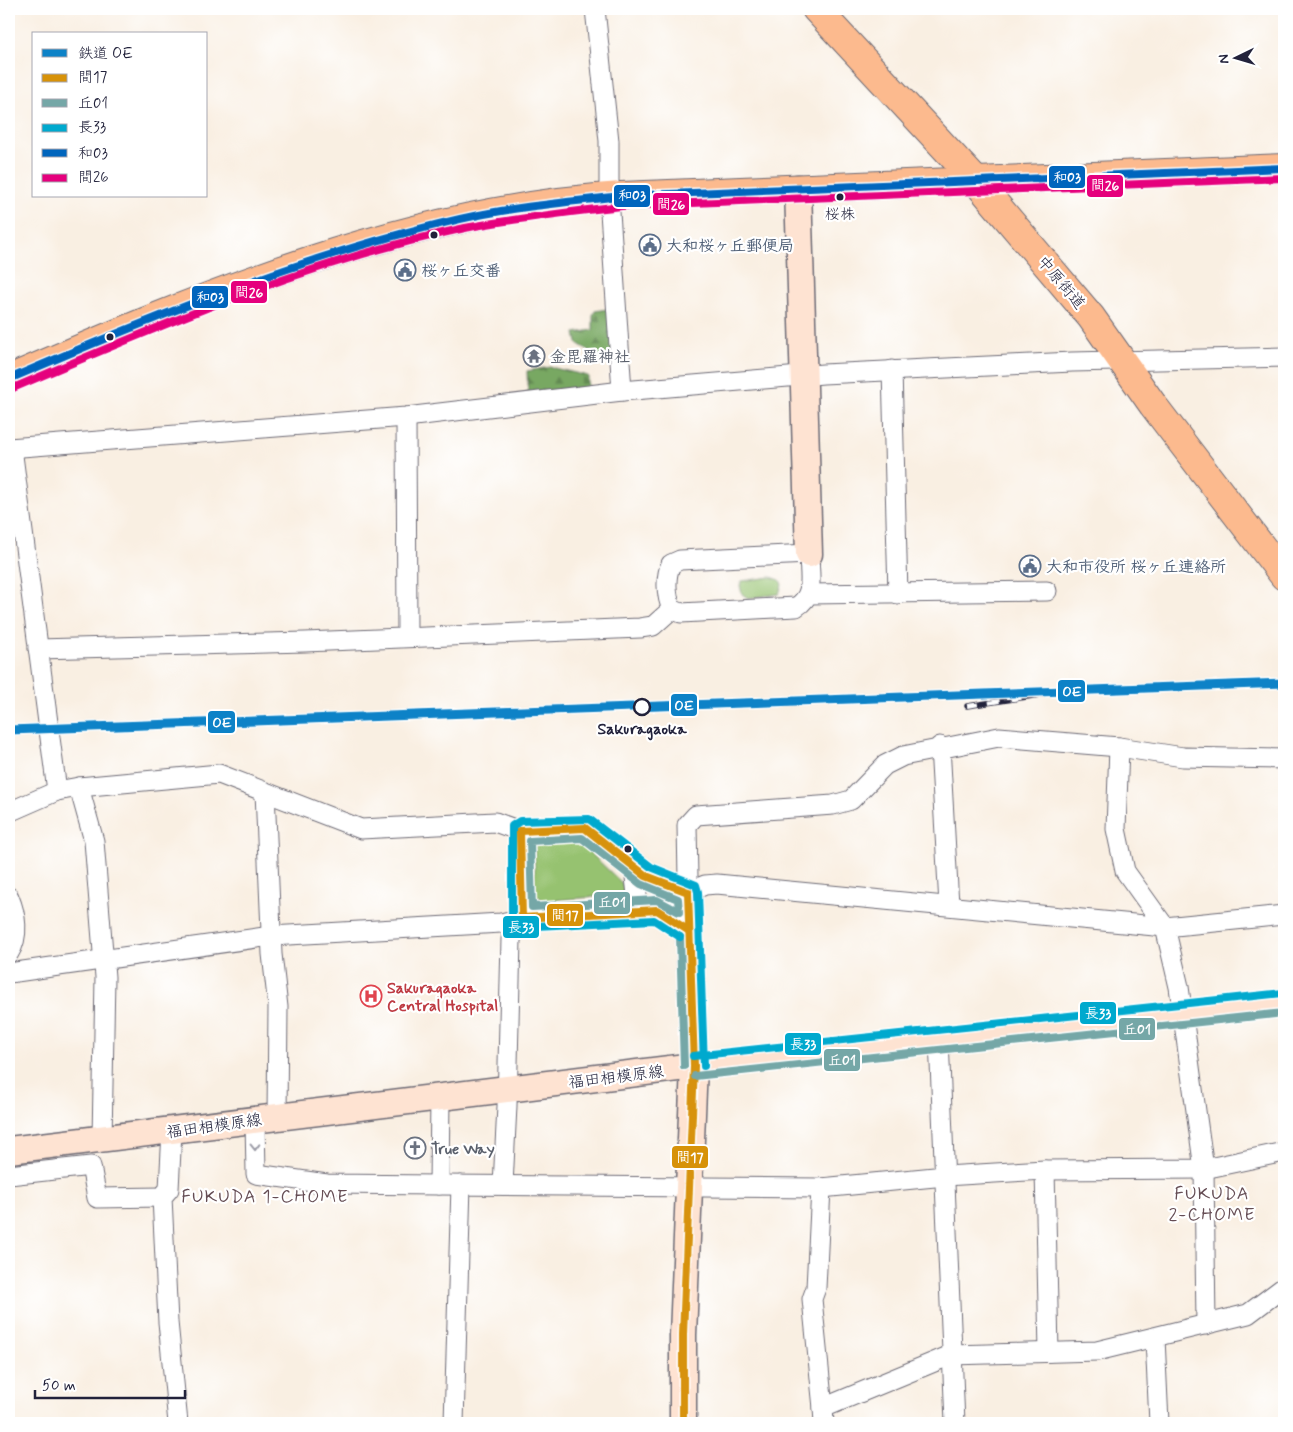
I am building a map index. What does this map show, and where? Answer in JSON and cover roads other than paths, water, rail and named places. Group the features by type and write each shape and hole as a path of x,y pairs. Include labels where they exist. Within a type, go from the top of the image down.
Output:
{"main road":[{"name":"中原街道","path":"816,9 976,181 1091,318 1124,361 1153,405 1284,576"},
{"path":"9,379 222,292 309,260 466,217 609,197 1284,168"}],"street":[{"path":"594,9 609,141 609,197 622,392"},
{"path":"798,188 805,376 809,554 809,594 805,601 796,607 681,613 672,609 668,600 667,572 671,564 680,560 809,554"},
{"path":"57,791 10,448 406,417 622,392 805,376 892,370 1284,357"},
{"path":"892,370 898,594"},
{"path":"406,417 407,636"},
{"path":"809,594 1047,591"},
{"path":"38,649 640,628 653,626 672,609"},
{"path":"685,1422 683,1336 694,1066 688,931 687,824 696,815 834,805 852,800 885,765 903,756 940,746 999,737 1119,747 1183,757 1284,759"},
{"path":"940,746 949,905"},
{"path":"1119,747 1116,829 1125,871 1165,927 1180,987 1204,1169 1206,1325"},
{"path":"9,812 57,791 79,787 219,774 361,829 495,822 520,831 586,828 640,872 688,885 717,884 1165,927 1284,915"},
{"path":"79,787 94,840 103,960 95,1140"},
{"path":"265,792 271,936 278,1007 266,1118 256,1174 327,1184 821,1188 945,1176 1044,1170 1204,1169 1283,1156"},
{"path":"503,1186 511,938 522,918 520,831"},
{"path":"632,912 637,895 640,872"},
{"path":"9,973 271,936 501,923 522,918 657,910 688,885"},
{"path":"9,897 16,914 14,946 9,953"},
{"path":"657,910 688,931"},
{"name":"福田相模原線","path":"9,1150 694,1066 1284,1003"},
{"path":"939,1039 955,1423"},
{"path":"439,1185 440,1097"},
{"path":"172,1131 169,1189 162,1197 168,1322 178,1423"},
{"path":"9,1175 92,1166 97,1198 162,1197"},
{"path":"1044,1170 1049,1352"},
{"path":"454,1423 461,1185"},
{"path":"821,1188 816,1288 812,1299 823,1416 951,1356 1097,1351 1248,1314 1284,1288"},
{"path":"1154,1338 1159,1423"}],"railway":[{"path":"967,706 1074,690"}],"rail line":[{"name":"OE","path":"9,730 1284,683"}],"place":[{"name":"桜株","path":"840,197"},
{"name":"大和桜ヶ丘郵便局","path":"650,245"},
{"name":"桜ヶ丘交番","path":"405,270"},
{"name":"金毘羅神社","path":"534,356"},
{"name":"大和市役所 桜ヶ丘連絡所","path":"1030,566"},
{"name":"Sakuragaoka","path":"642,707"},
{"name":"Sakuragaoka Central Hospital","path":"371,996"},
{"name":"True Way","path":"415,1148"}],"district":[{"name":"FUKUDA 1-CHOME","path":"265,1196"},
{"name":"FUKUDA 2-CHOME","path":"1212,1203"}]}
